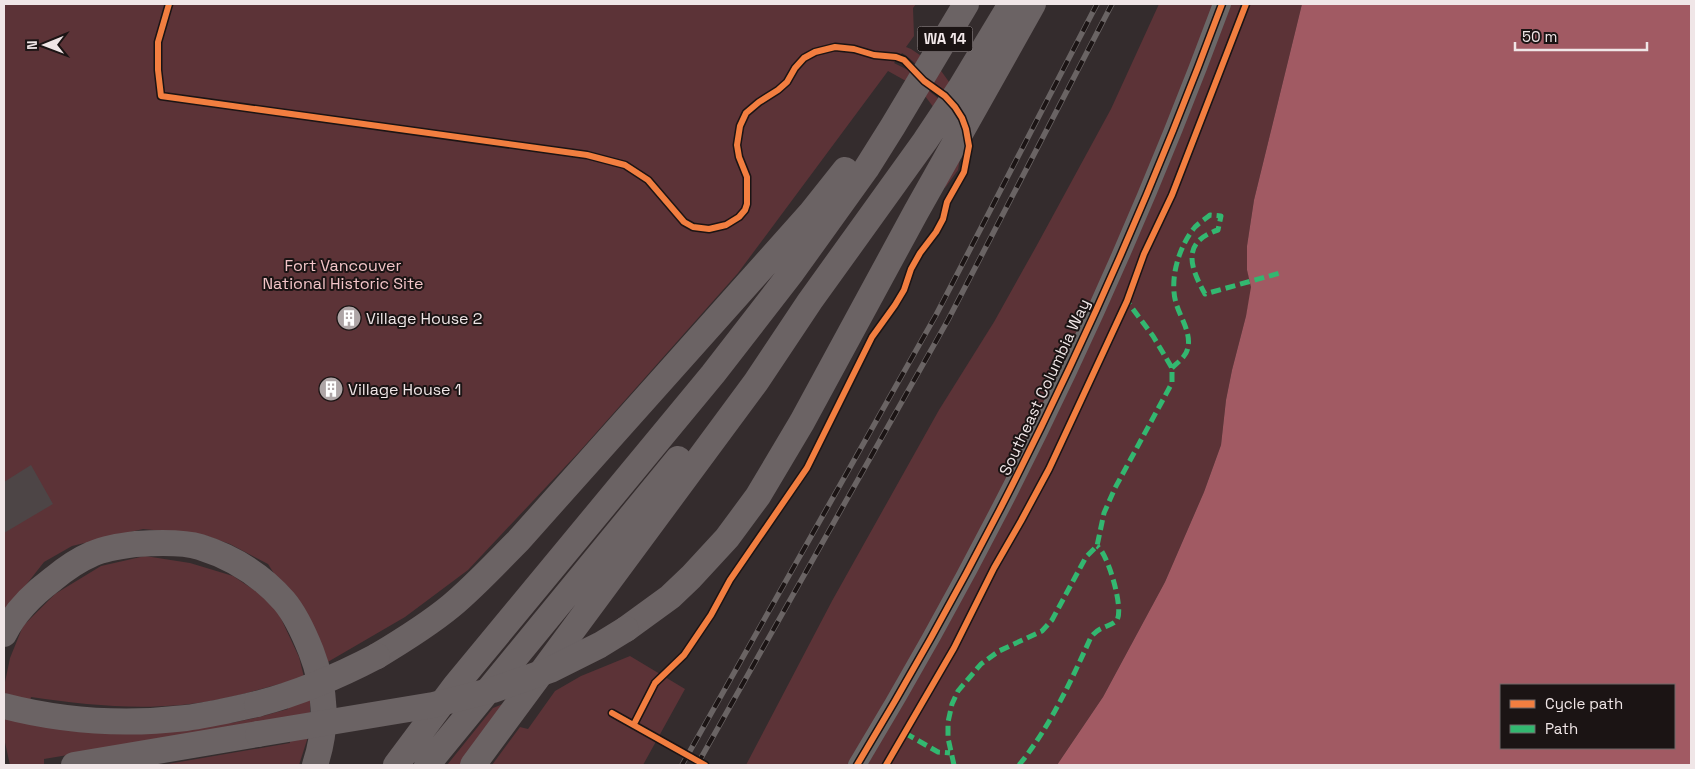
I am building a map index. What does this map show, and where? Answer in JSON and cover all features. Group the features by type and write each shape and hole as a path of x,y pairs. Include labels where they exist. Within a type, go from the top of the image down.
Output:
{"highway":[{"name":"WA 14","path":"923,74 966,4"},
{"path":"474,765 750,390 961,87 1010,4"},
{"path":"74,765 433,705 493,690 550,670 575,658 626,629 670,597 711,557 743,518 772,473 1033,4"},
{"path":"4,706 57,716 103,720 188,718 257,704 291,694 336,677 412,635 450,607 518,541 810,214 923,74"},
{"path":"396,765 455,686 707,382 770,301 866,169 894,126 923,74"},
{"path":"427,765 747,375 810,302"},
{"path":"4,634 15,616 35,593 67,568 93,554 121,546 148,543 198,546 224,557 255,574 286,603 305,637 319,671 324,707 322,745 315,765"},
{"path":"377,765 455,686"}],"street":[{"name":"Southeast Columbia Way","path":"858,765 950,606 1054,402 1113,273 1153,179 1222,4"}],"green space":[{"name":"Fort Vancouver National Historic Site","path":"4,4 916,4 913,8 914,36 906,47 939,68 962,100 938,86 902,53 894,63 910,71 923,86 944,103 962,147 958,170 945,188 948,172 940,116 925,96 906,81 888,71 738,273 579,452 468,570 405,617 326,663 318,643 268,564 230,544 204,535 143,529 72,546 44,562 4,613"},
{"path":"1159,4 1302,4 1254,200 1247,246 1247,270 1252,287 1226,400 1221,445 1204,492 1165,582 1103,697 1057,765 746,765 832,601 939,410 994,322 1111,109"},
{"path":"145,556 190,563 233,576 257,592 277,610 299,657 310,701 307,740 299,765 162,765 290,743 289,718 44,759 44,765 10,765 4,738 4,687 10,658 23,626 55,594 101,566","holes":["283,683 288,709 231,723 26,722 31,697 100,705 170,706 224,698"]},
{"path":"630,656 685,689 643,765 492,765 520,727 528,729 555,691 581,676"},
{"path":"508,702 461,765 447,765 493,708"}],"shaded area":[{"path":"1302,4 1691,4 1691,765 1057,765 1103,697 1165,582 1204,492 1221,445 1226,400 1246,316 1251,287 1247,270 1247,246 1254,200"}],"building":[{"name":"Village House 2","path":"343,307 359,310 356,330 340,327"},
{"name":"Village House 1","path":"324,380 340,382 338,398 322,397"},
{"path":"31,465 53,504 4,533 4,482"}],"railway":[{"path":"682,765 936,315 1097,4"},
{"path":"697,765 948,320 1112,4"}],"marked path":[{"path":"1172,368 1186,353 1189,341 1174,294 1175,273 1184,244 1197,225 1210,215 1221,216 1218,230 1198,241 1192,256 1196,274 1205,294 1280,273"},
{"path":"954,765 948,738 948,722 952,704 958,691 981,664 999,651 1042,631 1052,620 1086,557 1097,546 1104,513 1115,488 1172,383 1172,368 1153,336 1127,301"},
{"path":"1019,765 1041,735 1068,687 1091,637 1094,633 1117,620 1119,614 1114,582 1106,559 1097,546"},
{"path":"905,733 938,752 950,753"}],"cycle path":[{"path":"169,4 158,42 158,70 161,96 587,155 625,165 648,180 684,222 693,227 709,229 726,225 739,217 745,210 747,204 747,177 739,157 737,145 740,126 746,113 778,90 787,82 795,68 804,58 815,52 835,47 854,49 874,55 896,57 904,60 924,81 945,96 955,107 966,129 969,146 964,172 947,202 943,219 911,269 904,290 895,305 872,337 807,468 730,580 711,615 684,655 655,683 634,724"},
{"path":"857,765 911,674 962,582 1058,393 1144,200 1222,4"},
{"path":"886,765 954,648 994,568 1049,469 1127,301 1144,254 1172,195 1246,4"},
{"path":"612,713 705,765"}],"place":[{"name":"Village House 2","path":"349,318"},
{"name":"Village House 1","path":"331,389"}]}
